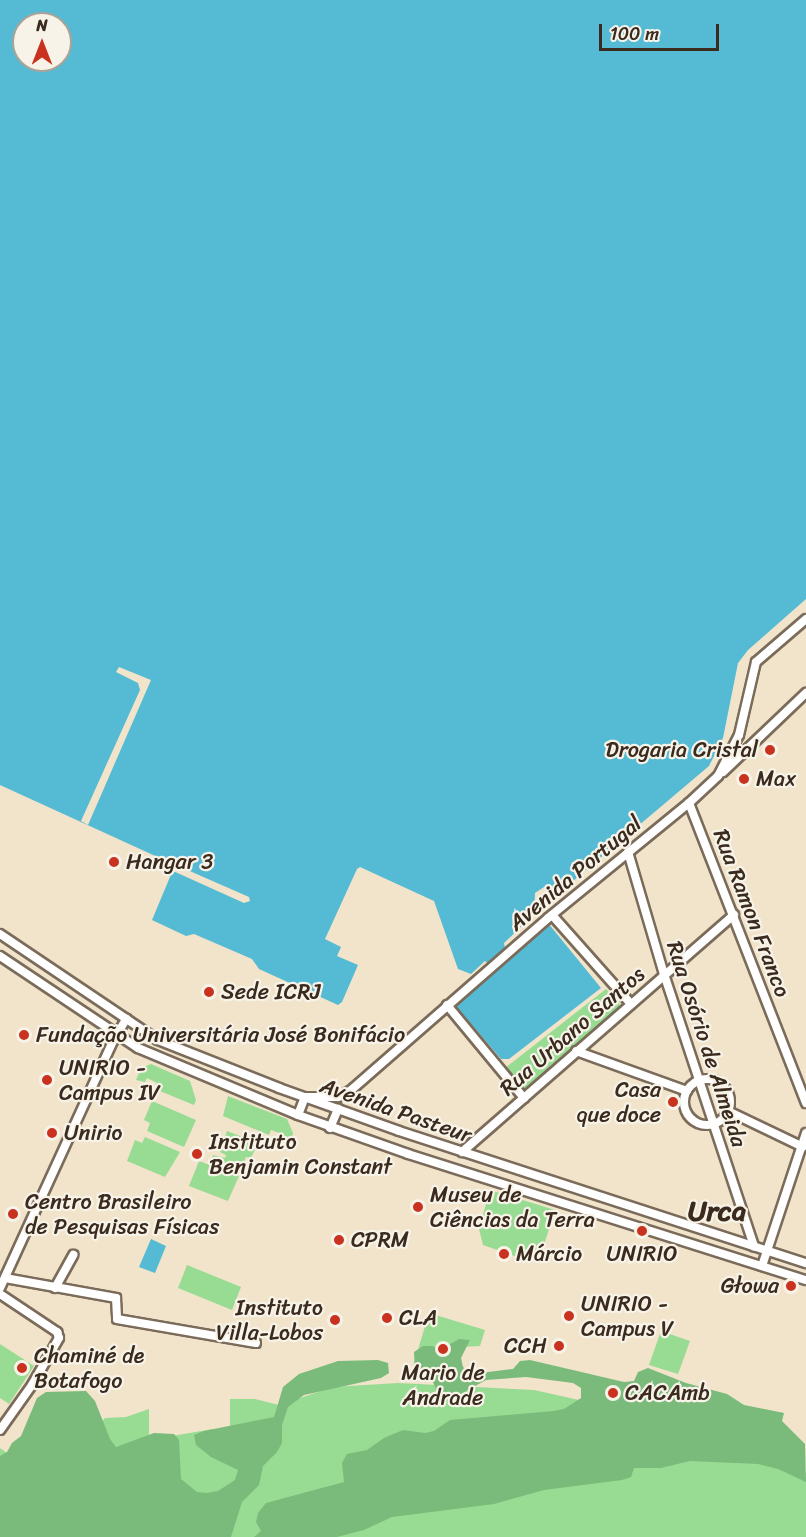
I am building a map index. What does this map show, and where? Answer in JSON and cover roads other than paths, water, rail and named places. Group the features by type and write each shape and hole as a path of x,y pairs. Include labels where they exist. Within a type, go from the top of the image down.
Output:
{"street":[{"name":"Avenida Portugal","path":"305,1097 338,1097 350,1091 550,916 689,803 718,776 739,735 756,662 806,619"},
{"path":"718,776 751,748 806,693"},
{"path":"739,735 751,748"},
{"name":"Rua Ramon Franco","path":"689,803 806,1103"},
{"name":"Rua Osório de Almeida","path":"628,852 664,974 754,1246"},
{"name":"Rua Urbano Santos","path":"462,1152 734,915"},
{"path":"550,916 631,1004"},
{"name":"Avenida Pasteur","path":"0,934 158,1040 305,1097 462,1152 806,1263"},
{"name":"Avenida Pasteur","path":"0,956 144,1051 330,1128 806,1280"},
{"path":"450,1003 524,1098"},
{"path":"0,1288 116,1034 126,1019"},
{"path":"576,1051 687,1092"},
{"path":"700,1080 713,1080 724,1086 730,1098 728,1111 714,1124 699,1123 687,1113 685,1106 687,1092 700,1080"},
{"path":"298,1115 305,1097"},
{"path":"330,1128 338,1109"},
{"path":"728,1111 803,1147"},
{"path":"762,1266 806,1133"},
{"path":"663,1235 668,1218"},
{"path":"55,1288 73,1255"},
{"path":"5,1278 116,1298 119,1304 116,1318 256,1343"},
{"path":"0,1294 59,1335 58,1342 32,1386 0,1430"}],"water":[{"path":"0,0 806,0 806,599 748,650 738,663 723,738 709,766 560,892 544,887 535,893 534,914 504,943 506,953 548,923 601,988 509,1059 501,1059 455,1005 492,967 485,961 471,974 458,969 434,901 360,867 357,869 325,939 341,947 337,956 358,965 342,1002 338,1005 259,969 252,959 194,934 186,936 152,920 175,865 0,785"},
{"path":"151,1239 166,1246 155,1273 139,1267"}],"place":[{"name":"Drogaria Cristal","path":"770,750"},
{"name":"Max","path":"744,779"},
{"name":"Hangar 3","path":"114,862"},
{"name":"Sede ICRJ","path":"209,992"},
{"name":"Fundação Universitária José Bonifácio","path":"24,1035"},
{"name":"UNIRIO - Campus IV","path":"47,1080"},
{"name":"Casa que doce","path":"673,1102"},
{"name":"Unirio","path":"52,1133"},
{"name":"Instituto Benjamin Constant","path":"197,1154"},
{"name":"Museu de Ciências da Terra","path":"418,1207"},
{"name":"Centro Brasileiro de Pesquisas Físicas","path":"13,1214"},
{"name":"UNIRIO","path":"642,1231"},
{"name":"CPRM","path":"339,1240"},
{"name":"Márcio","path":"504,1254"},
{"name":"Głowa","path":"791,1286"},
{"name":"UNIRIO - Campus V","path":"569,1316"},
{"name":"CLA","path":"387,1318"},
{"name":"Instituto Villa-Lobos","path":"335,1320"},
{"name":"CCH","path":"559,1346"},
{"name":"Mario de Andrade","path":"443,1349"},
{"name":"Chaminé de Botafogo","path":"22,1368"},
{"name":"CACAmb","path":"613,1393"}],"district":[{"name":"Urca","path":"717,1211"}]}
